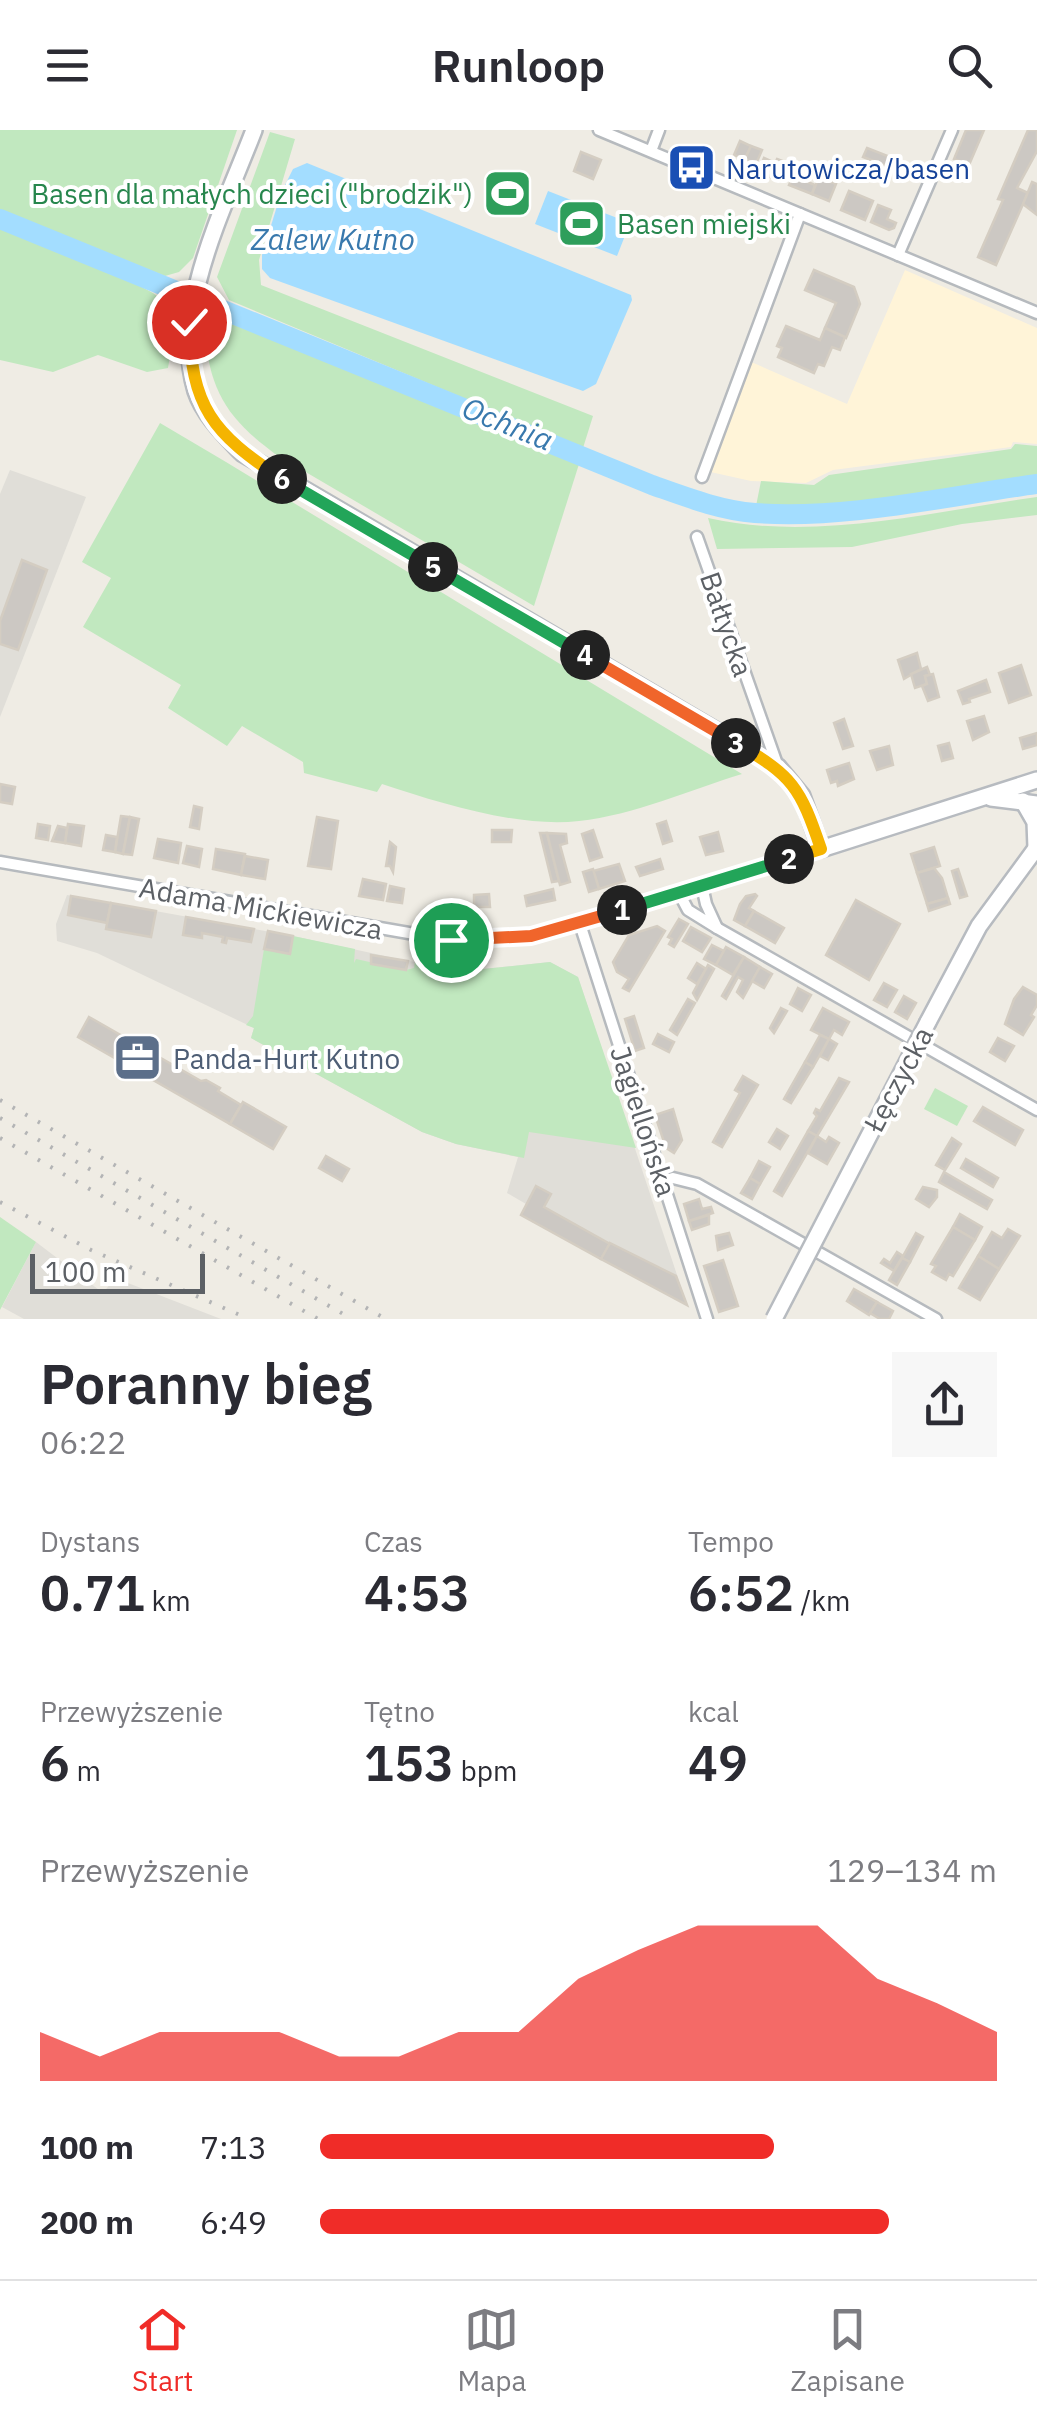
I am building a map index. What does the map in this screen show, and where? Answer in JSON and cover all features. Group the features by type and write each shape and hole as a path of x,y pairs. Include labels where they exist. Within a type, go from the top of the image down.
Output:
{"street":[{"path":"254,130 202,270 189,322 197,394 218,428 242,453 778,767 802,796 821,849"},
{"path":"599,130 1037,314"},
{"path":"652,151 660,130"},
{"path":"898,254 952,130"},
{"path":"702,477 800,214"},
{"name":"Bałtycka","path":"697,538 778,767"},
{"name":"Adama Mickiewicza","path":"0,862 451,940 531,936 1037,780"},
{"name":"Adama Mickiewicza","path":"982,798 1030,802 1036,848"},
{"name":"Łęczycka","path":"774,1319 979,926 1036,848"},
{"path":"702,886 718,928"},
{"path":"680,893 688,910 1037,1110"},
{"name":"Jagiellońska","path":"580,924 707,1319"},
{"path":"663,1181 672,1178 697,1184 936,1319"}],"shaded area":[{"path":"905,270 1037,328 1037,444 1013,442 1011,447 833,470 806,483 751,481 706,471 749,361 847,404"},
{"path":"10,470 86,497 0,717 0,494"},
{"path":"67,895 408,961 483,969 550,962 578,977 687,1305 521,1215 526,1204 507,1193 518,1157 456,1144 422,1132 251,1038 254,1028 97,953 57,941 56,924"},
{"path":"36,1242 103,1293 115,1278 221,1319 24,1319 2,1307"}],"green space":[{"path":"0,130 237,130 193,258 179,272 165,276 0,212"},
{"path":"270,132 295,139 259,260 261,285 593,416 583,448 229,300 217,277"},
{"path":"0,228 96,265 155,295 176,319 168,368 147,372 98,355 53,372 0,360"},
{"path":"225,322 283,341 580,461 534,606 275,454 245,428 224,402 207,352 205,331"},
{"path":"160,423 742,774 620,813 579,821 531,821 454,806 382,784 377,792 304,773 303,762 242,726 227,746 168,708 181,685 83,627 111,578 82,562"},
{"path":"1015,444 1037,446 1037,478 852,506 756,506 761,481 814,485 829,475 1011,449"},
{"path":"1037,497 1037,515 962,524 852,547 717,549 708,518 748,525 830,526"},
{"path":"293,936 355,949 354,963 356,959 406,970 414,968 415,962 483,969 550,962 578,977 636,1148 529,1132 524,1158 456,1144 422,1132 251,1038 254,1028 246,1025 253,1016 264,949 290,954"},
{"path":"935,1088 968,1106 957,1126 924,1109"},
{"path":"0,1217 36,1242 0,1310"}],"water":[{"name":"Zalew Kutno","path":"307,163 631,295 596,384 583,391 270,278 262,269 262,255 281,193 293,169"},
{"name":"Basen miejski","path":"548,191 630,223 617,256 535,224"}],"building":[{"path":"966,130 984,130 969,165 954,159"},
{"path":"1028,130 1037,130 1037,151 1017,188 1028,193 996,265 978,257"},
{"path":"740,141 751,146 745,159 734,155"},
{"path":"751,146 762,150 756,164 745,159"},
{"path":"867,148 890,157 887,166 863,157"},
{"path":"581,152 601,160 593,179 574,171"},
{"path":"764,158 775,163 770,177 758,172"},
{"path":"777,159 785,162 778,180 770,177"},
{"path":"793,176 815,185 812,194 789,185"},
{"path":"819,177 836,184 829,201 812,194"},
{"path":"1032,182 1037,184 1037,215 1023,204"},
{"path":"849,191 873,201 865,220 841,210"},
{"path":"878,205 891,210 887,219 896,223 894,228 889,230 871,222"},
{"path":"814,270 854,287 860,304 846,338 825,328 836,303 805,290"},
{"path":"786,326 820,340 825,328 845,337 840,350 832,347 824,366 818,364 814,373 778,357 782,348 777,346"},
{"path":"22,560 47,570 18,650 0,644 0,621"},
{"path":"917,653 921,669 904,679 898,660"},
{"path":"1021,665 1031,695 1009,703 999,673"},
{"path":"927,667 927,684 915,688 911,674"},
{"path":"933,674 939,697 928,701 922,686 927,684 925,676"},
{"path":"986,680 990,692 963,704 958,691"},
{"path":"984,716 989,732 973,740 967,721"},
{"path":"844,719 853,746 843,749 834,723"},
{"path":"1037,733 1037,745 1023,749 1020,738"},
{"path":"949,743 953,758 942,761 938,746"},
{"path":"889,746 893,765 877,770 870,751"},
{"path":"849,763 854,779 838,786 837,781 831,783 827,770"},
{"path":"0,784 15,787 12,804 0,802"},
{"path":"194,806 202,808 199,829 190,827"},
{"path":"121,816 130,817 123,854 115,852"},
{"path":"130,817 139,819 132,855 123,854"},
{"path":"317,817 338,821 331,869 308,866"},
{"path":"666,821 672,841 663,844 657,824"},
{"path":"38,824 50,826 48,840 36,838"},
{"path":"68,824 84,826 81,846 65,843"},
{"path":"58,826 67,828 65,843 52,841"},
{"path":"492,830 512,830 511,842 492,842"},
{"path":"593,830 602,857 590,861 582,834"},
{"path":"718,832 723,851 706,855 700,837"},
{"path":"540,833 547,833 559,881 552,882"},
{"path":"547,833 566,834 567,843 560,845 570,882 560,885"},
{"path":"106,835 117,837 115,852 103,850"},
{"path":"158,839 181,843 178,863 154,858"},
{"path":"390,842 396,847 393,872 386,866"},
{"path":"187,846 202,849 199,867 183,863"},
{"path":"934,847 940,866 917,873 911,854"},
{"path":"216,849 245,854 241,875 213,869"},
{"path":"245,856 268,860 265,879 241,875"},
{"path":"660,859 663,869 640,876 636,867"},
{"path":"619,864 625,881 599,889 593,871"},
{"path":"934,868 942,878 948,898 927,904 917,873"},
{"path":"593,869 599,889 589,892 583,872"},
{"path":"958,869 967,896 960,898 952,871"},
{"path":"363,879 386,884 383,900 359,896"},
{"path":"390,886 404,889 402,903 387,901"},
{"path":"553,889 555,900 527,906 525,896"},
{"path":"489,894 490,907 474,907 474,895"},
{"path":"755,894 749,908 754,911 745,926 734,920 746,896"},
{"path":"71,896 111,903 107,923 68,915"},
{"path":"948,898 950,904 929,911 927,904"},
{"path":"856,900 900,924 869,980 826,955"},
{"path":"111,903 156,911 151,937 106,929"},
{"path":"754,911 784,928 775,943 745,926"},
{"path":"186,917 254,929 251,942 227,938 226,943 222,942 223,937 202,933 202,938 183,935"},
{"path":"679,919 688,924 674,947 668,937"},
{"path":"657,926 665,931 629,991 623,988 629,979 617,972 613,962 629,935"},
{"path":"691,927 711,938 702,952 683,941"},
{"path":"268,931 293,936 290,954 264,949"},
{"path":"712,945 724,951 716,965 704,959"},
{"path":"726,947 744,957 733,975 716,965"},
{"path":"371,955 408,961 406,970 371,964"},
{"path":"744,957 760,967 743,998 737,992 743,980 738,977 726,999 722,996"},
{"path":"697,963 706,969 697,984 688,978"},
{"path":"708,965 714,969 697,1000 693,993"},
{"path":"760,967 772,974 764,988 752,981"},
{"path":"884,983 897,990 887,1007 874,1000"},
{"path":"1023,987 1037,995 1037,1005 1023,1035 1005,1024"},
{"path":"798,988 811,995 802,1011 790,1004"},
{"path":"904,996 916,1003 907,1019 895,1012"},
{"path":"688,999 695,1003 677,1035 670,1030"},
{"path":"781,1008 787,1011 774,1033 770,1028"},
{"path":"823,1008 849,1022 842,1035 834,1030 829,1039 811,1030"},
{"path":"634,1016 644,1048 635,1051 625,1019"},
{"name":"Panda-Hurt Kutno","path":"89,1017 220,1088 218,1091 241,1105 230,1124 78,1037"},
{"path":"658,1034 674,1042 669,1052 653,1044"},
{"path":"820,1035 829,1039 813,1067 805,1062"},
{"path":"998,1038 1014,1046 1005,1061 990,1052"},
{"path":"829,1039 837,1044 828,1060 820,1056"},
{"path":"805,1062 813,1067 791,1103 784,1099"},
{"path":"743,1076 758,1085 722,1147 713,1142 740,1093 735,1090"},
{"path":"839,1078 849,1082 817,1136 808,1131 817,1116 814,1113 816,1109 820,1111"},
{"path":"243,1102 286,1127 273,1149 230,1124"},
{"path":"983,1107 1023,1130 1015,1145 974,1121"},
{"path":"673,1109 682,1140 674,1153 666,1148 655,1115"},
{"path":"777,1129 788,1136 780,1149 769,1142"},
{"path":"808,1131 817,1136 782,1196 774,1191"},
{"path":"817,1136 839,1143 827,1164 808,1153"},
{"path":"952,1138 961,1144 945,1170 936,1165"},
{"path":"326,1156 349,1169 342,1181 319,1168"},
{"path":"966,1159 998,1178 993,1187 961,1168"},
{"path":"759,1161 770,1167 760,1184 750,1178"},
{"path":"944,1172 992,1200 987,1209 939,1182"},
{"path":"750,1178 760,1184 752,1199 741,1193"},
{"path":"536,1186 551,1194 544,1207 610,1244 601,1259 521,1215"},
{"path":"923,1187 937,1190 929,1207 916,1199"},
{"path":"699,1199 702,1209 711,1207 713,1213 689,1221 684,1204"},
{"path":"960,1214 982,1227 975,1240 953,1227"},
{"path":"709,1215 709,1224 692,1230 689,1221"},
{"path":"953,1227 975,1240 953,1276 949,1274 946,1280 932,1272 936,1266 931,1264"},
{"path":"1008,1229 1020,1236 999,1269 978,1256 992,1232 1002,1238"},
{"path":"729,1233 733,1245 718,1250 716,1236"},
{"path":"916,1233 923,1237 910,1262 902,1258"},
{"path":"610,1243 676,1276 687,1305 601,1259"},
{"path":"897,1252 903,1256 894,1271 881,1263 884,1259 890,1263"},
{"path":"978,1256 999,1269 980,1300 959,1288"},
{"path":"902,1258 910,1262 897,1285 889,1280"},
{"path":"723,1260 738,1306 719,1312 704,1266"},
{"path":"854,1289 877,1302 869,1315 847,1301"},
{"path":"877,1302 893,1311 889,1319 870,1313"}],"waterway":[{"name":"Ochnia","path":"0,219 652,485 716,506 755,513 824,513 1037,484"}],"railway":[{"path":"0,1100 386,1319"},
{"path":"0,1118 352,1319"},
{"path":"0,1138 318,1319"},
{"path":"0,1202 91,1250 249,1319"}],"place":[{"name":"Narutowicza/basen","path":"691,168"},
{"name":"Basen dla małych dzieci (\"brodzik\")","path":"508,193"},
{"name":"Basen miejski","path":"582,223"},
{"name":"Panda-Hurt Kutno","path":"138,1058"}],"route":[{"path":"189,322 197,394 218,428 242,453 778,767 802,796 821,849 547,933 494,940 451,940"}]}
